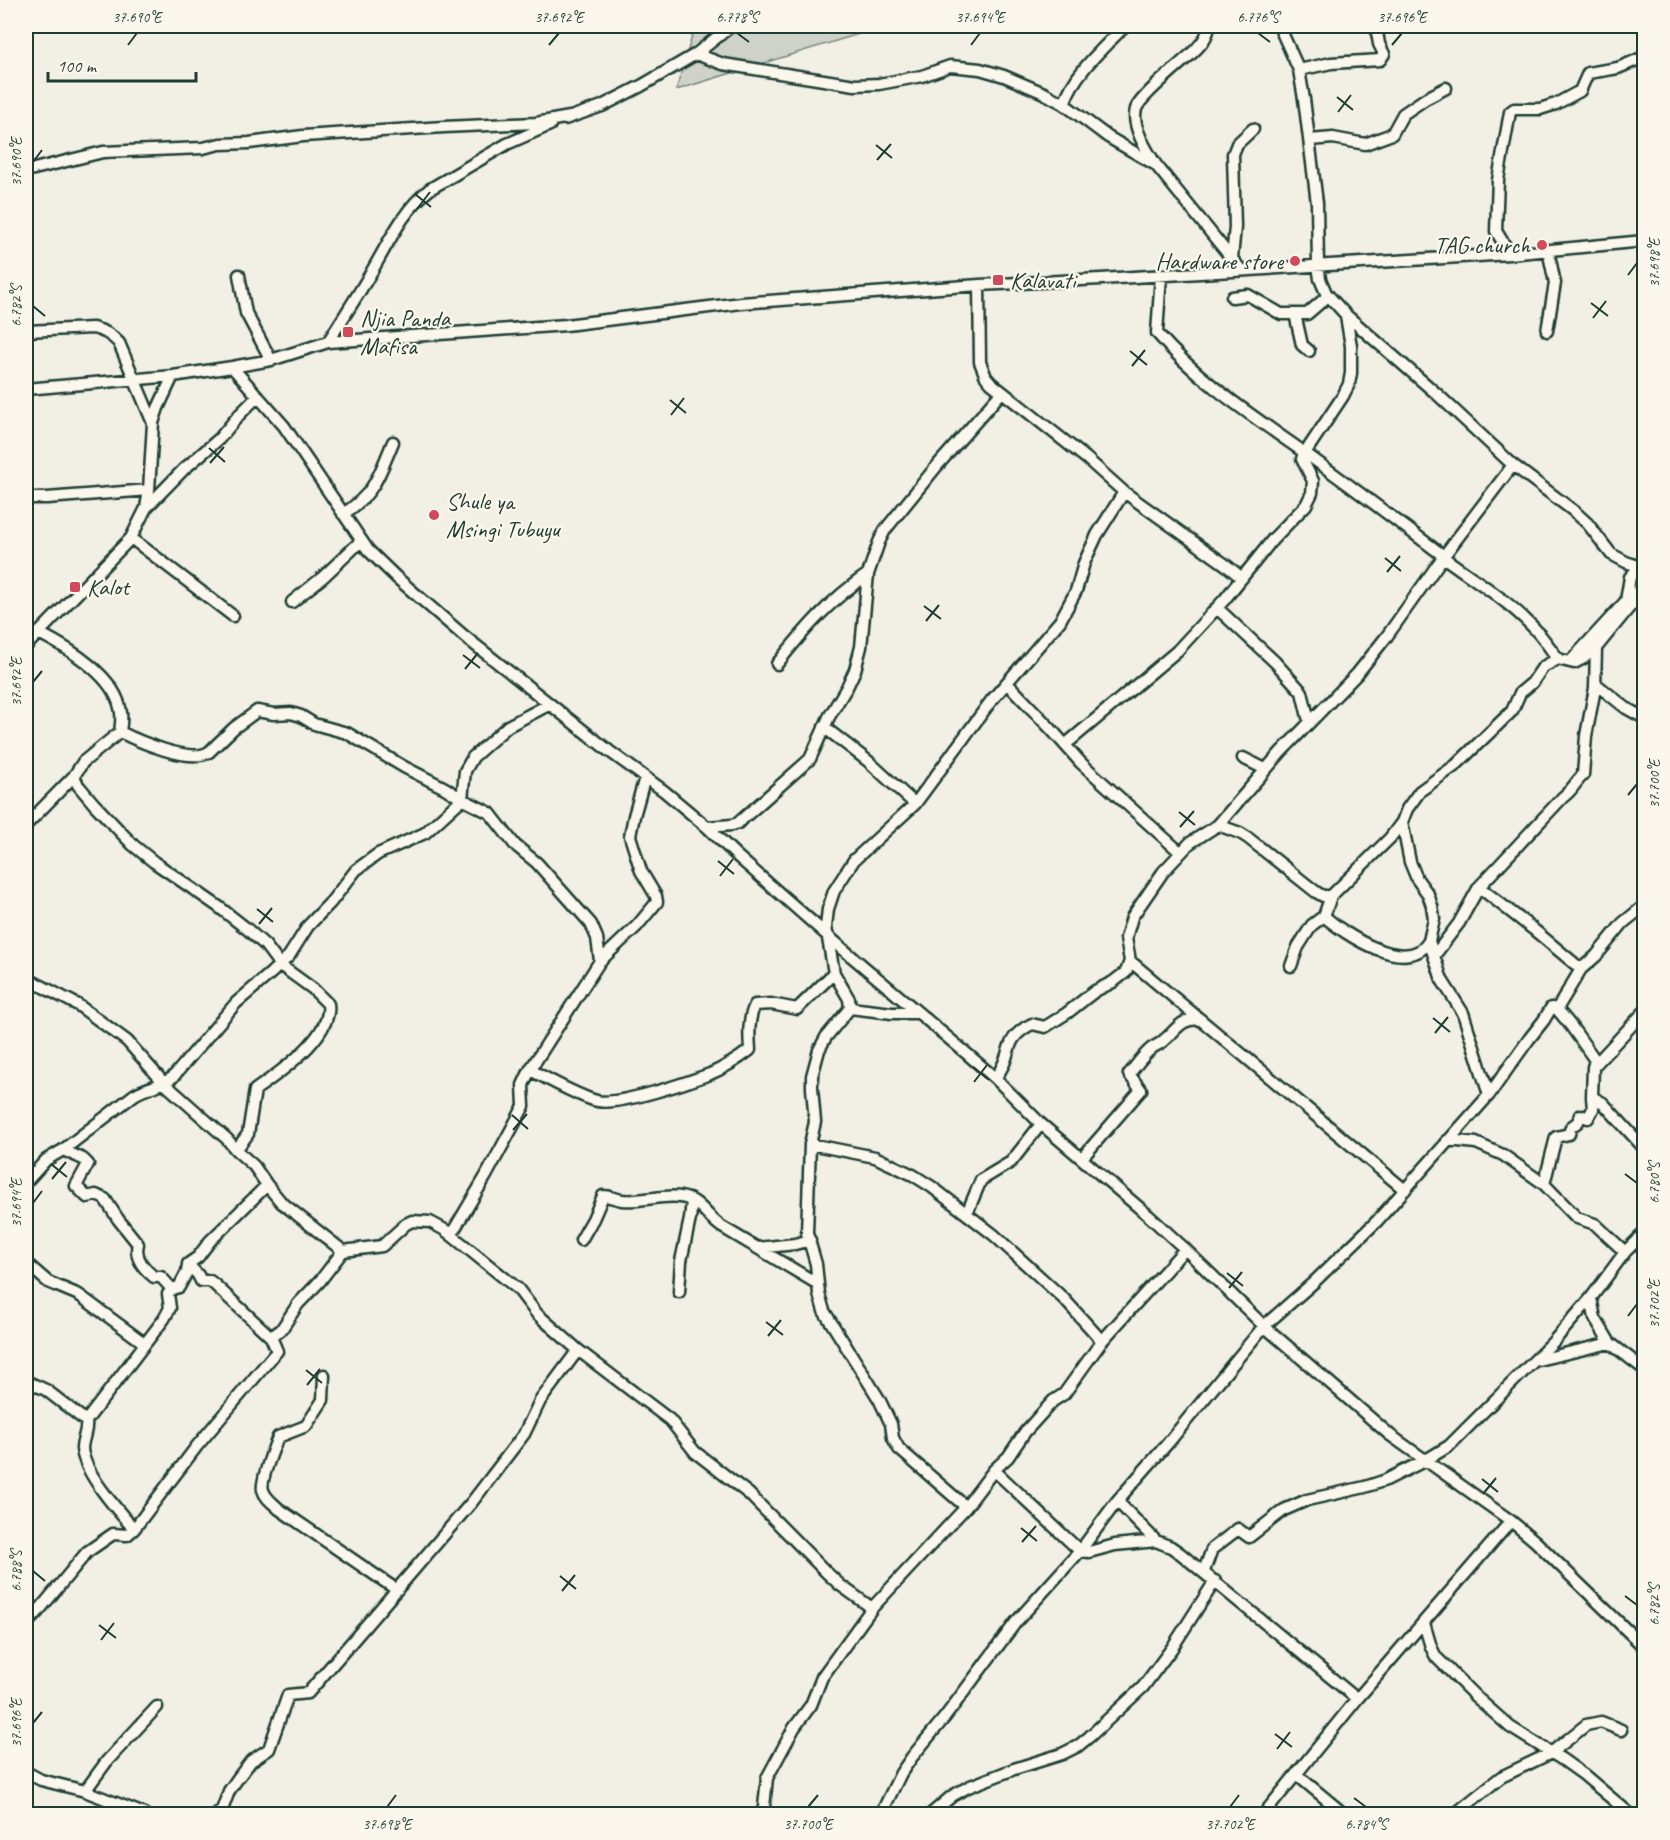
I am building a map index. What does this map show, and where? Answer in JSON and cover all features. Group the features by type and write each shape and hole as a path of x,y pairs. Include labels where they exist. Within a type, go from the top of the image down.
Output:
{"street":[{"path":"328,342 395,230 421,196 507,144 602,106 641,86 696,54 731,26"},
{"path":"1064,104 1073,86 1122,28 1120,26"},
{"path":"1209,26 1206,37 1195,51 1137,107 1136,119 1138,131 1156,165 1241,270"},
{"path":"1279,26 1299,70 1317,203 1318,265 1320,279 1328,296 1346,315 1437,394 1513,465 1575,512 1611,554 1642,567"},
{"path":"1299,70 1331,63 1380,60 1384,54 1378,44 1376,26"},
{"path":"696,54 723,64 855,85 879,84 922,76 950,66 989,71 1044,93 1064,104 1108,137 1156,165"},
{"path":"1510,254 1496,231 1497,180 1510,112 1514,109 1550,107 1580,91 1588,73 1618,68 1644,57"},
{"path":"1310,140 1333,138 1365,144 1392,134 1403,114 1446,88"},
{"path":"26,171 103,152 203,148 220,144 325,135 536,123 570,117"},
{"path":"1232,258 1235,227 1233,154 1237,144 1253,129"},
{"path":"26,390 173,376 232,367 271,360 328,342 566,326 741,303 979,285 1510,254 1644,241"},
{"path":"1546,331 1555,283 1548,250"},
{"path":"239,275 246,313 271,360"},
{"path":"1161,275 1157,333 1166,344 1203,379 1492,592 1525,619 1558,659 1575,663 1596,648 1630,607 1644,578"},
{"path":"979,285 982,370 992,383 1086,458 1124,492 1242,578"},
{"path":"1232,297 1248,295 1281,314 1307,314 1328,296"},
{"path":"1295,314 1302,345 1309,351"},
{"path":"1065,745 1177,651 1217,608 1273,539 1306,505 1313,481 1302,459 1304,452 1349,384 1351,346 1346,315"},
{"path":"26,331 84,328 112,335 118,343 153,423"},
{"path":"232,367 293,438 361,541 381,564 425,603 550,704 707,827 827,935 995,1078 1041,1124 1185,1249 1264,1326 1390,1435 1511,1521 1535,1541 1644,1647"},
{"path":"26,646 131,538 146,508 153,423 173,376"},
{"path":"707,827 734,825 741,821 810,759 824,727 847,687 858,659 868,574 879,542 890,522 1002,392"},
{"path":"146,508 184,469 219,439 258,396"},
{"path":"343,514 364,499 373,488 393,442"},
{"path":"995,1078 1003,1070 1011,1040 1017,1032 1032,1024 1045,1027 1095,991 1122,975 1130,961 1126,938 1132,917 1156,881 1180,852 1218,825 1265,769 1363,667 1442,555 1513,465"},
{"path":"26,498 149,490"},
{"path":"966,1507 899,1449 879,1399 824,1311 819,1294 816,1264 807,1233 810,1144 815,1122 812,1076 819,1050 826,1037 850,1008 849,999 834,973 826,921 829,902 847,869 915,804 991,701 1050,634 1066,611 1097,535 1124,492"},
{"path":"131,538 233,616"},
{"path":"292,602 323,577 361,541"},
{"path":"1570,662 1626,601 1630,577 1642,567"},
{"path":"777,664 803,631 828,605 868,574"},
{"path":"1630,607 1644,606"},
{"path":"1217,608 1275,662 1302,692 1308,717"},
{"path":"26,825 74,776 83,762 120,732 121,718 120,706 106,681 78,656 39,633"},
{"path":"1434,956 1459,923 1479,887 1563,797 1570,793 1577,780 1583,775 1584,746 1596,684 1596,648"},
{"path":"1291,966 1298,947 1312,925 1324,916 1331,896 1378,851 1402,822 1407,809 1420,790 1456,765 1512,711 1520,693 1532,683 1543,668 1558,659"},
{"path":"1007,683 1081,763 1180,852"},
{"path":"1596,684 1626,708 1644,718"},
{"path":"26,1182 46,1160 63,1150 134,1095 141,1090 164,1083 178,1072 236,1003 280,965 293,950 308,926 331,902 356,870 378,854 420,836 430,829 462,800 465,771 474,757 508,726 550,704"},
{"path":"120,732 159,749 196,755 204,755 254,712 274,714 291,712 315,724 347,733 445,788 462,800 490,813 515,845 537,863 591,924 597,938 600,961"},
{"path":"824,727 868,761 915,804"},
{"path":"1242,758 1265,769"},
{"path":"74,776 78,785 127,839 154,862 248,929 265,945 280,965 314,989 328,1006 320,1029 306,1050 255,1090 248,1134 236,1150"},
{"path":"451,1235 524,1106 523,1085 530,1070 600,961 637,926 658,900 641,871 630,836 645,777"},
{"path":"1324,916 1350,936 1395,954 1406,955 1425,948 1434,919 1432,906 1410,862 1402,822"},
{"path":"1218,825 1240,833 1316,892 1323,896 1331,896"},
{"path":"1479,887 1581,969"},
{"path":"1557,1009 1581,969 1596,956 1623,923 1644,906"},
{"path":"1429,941 1442,980 1463,1013 1489,1095"},
{"path":"1130,961 1405,1190"},
{"path":"530,1070 602,1102 625,1100 710,1074 750,1050 751,1013 755,1005 771,1004 797,1009 834,973"},
{"path":"26,978 71,1001 127,1041 164,1083 254,1166 267,1185 290,1209 343,1251"},
{"path":"850,1008 892,1013 918,1013"},
{"path":"881,1815 901,1773 912,1757 1016,1622 1080,1551 1117,1501 1184,1425 1264,1326 1357,1241 1489,1095 1551,1008 1557,1009 1595,1060 1593,1109 1588,1118 1580,1115 1578,1122 1570,1127 1569,1134 1556,1137 1544,1184"},
{"path":"1593,1067 1644,1012"},
{"path":"1082,1158 1141,1089 1129,1074 1151,1049 1166,1040 1173,1030 1190,1019 1201,1020"},
{"path":"1592,1097 1603,1102 1644,1148"},
{"path":"967,1213 981,1180 1011,1162 1041,1124"},
{"path":"1447,1141 1468,1142 1484,1146 1503,1155 1544,1184 1577,1218 1595,1224 1625,1252"},
{"path":"810,1144 875,1157 922,1181 994,1235 1064,1299 1101,1341"},
{"path":"63,1150 83,1159 88,1164 76,1186 87,1197 96,1195 105,1199 136,1240 138,1244 136,1252 140,1264 154,1277 161,1277 172,1289"},
{"path":"134,1529 87,1468 82,1446 86,1421 167,1314 170,1308 168,1294 172,1289 179,1287 187,1272 188,1264 198,1257 210,1241 267,1185"},
{"path":"581,1240 603,1196 622,1200 673,1198 692,1201 717,1224 818,1284"},
{"path":"679,1292 681,1261 692,1201"},
{"path":"271,1337 281,1330 298,1304 320,1281 343,1251 382,1246 406,1224 415,1220 430,1222 451,1235 518,1289 537,1314 578,1350 670,1420 695,1452 749,1494 840,1585 872,1608"},
{"path":"1204,1571 1212,1549 1238,1529 1248,1537 1278,1514 1303,1502 1386,1480 1449,1446 1553,1342 1591,1298 1625,1252 1644,1233"},
{"path":"758,1248 810,1240"},
{"path":"761,1815 767,1778 794,1728 811,1705 822,1677 872,1608 966,1507 994,1470 1008,1457 1026,1431 1053,1401 1064,1394 1101,1341 1185,1249"},
{"path":"26,1263 48,1282 79,1295 144,1343"},
{"path":"26,1624 87,1551 113,1534 127,1535 134,1529 197,1446 277,1351 271,1337 210,1281 201,1281 188,1264"},
{"path":"1591,1298 1595,1318 1610,1343 1644,1369"},
{"path":"1532,1361 1610,1343"},
{"path":"216,1815 222,1810 229,1791 251,1761 269,1749 288,1695 308,1693 472,1502 525,1434 540,1401 578,1350"},
{"path":"324,1375 320,1406 306,1426 278,1437 262,1488 265,1495 279,1509 397,1590"},
{"path":"26,1381 46,1390 86,1421"},
{"path":"994,1470 1080,1551 1089,1552 1114,1545 1156,1541"},
{"path":"1117,1501 1156,1541 1171,1547 1204,1571 1357,1699"},
{"path":"1264,1815 1357,1699 1511,1521"},
{"path":"931,1815 952,1796 968,1787 1062,1754 1089,1737 1143,1688 1215,1581"},
{"path":"1424,1623 1431,1647 1440,1662 1510,1727 1584,1775 1630,1815"},
{"path":"85,1791 114,1753 157,1707"},
{"path":"1455,1815 1509,1772 1551,1753 1582,1727 1600,1722 1621,1730"},
{"path":"26,1773 41,1780 85,1791 144,1815"},
{"path":"1297,1775 1344,1815"}],"shaded area":[{"path":"695,26 885,26 676,90"}],"place":[{"name":"TAG church","path":"1542,245"},
{"name":"Hardware store","path":"1295,261"},
{"name":"Kalavati","path":"998,280"},
{"name":"Njia Panda Mafisa","path":"348,332"},
{"name":"Shule ya Msingi Tubuyu","path":"434,515"},
{"name":"Kalot","path":"75,587"}]}
